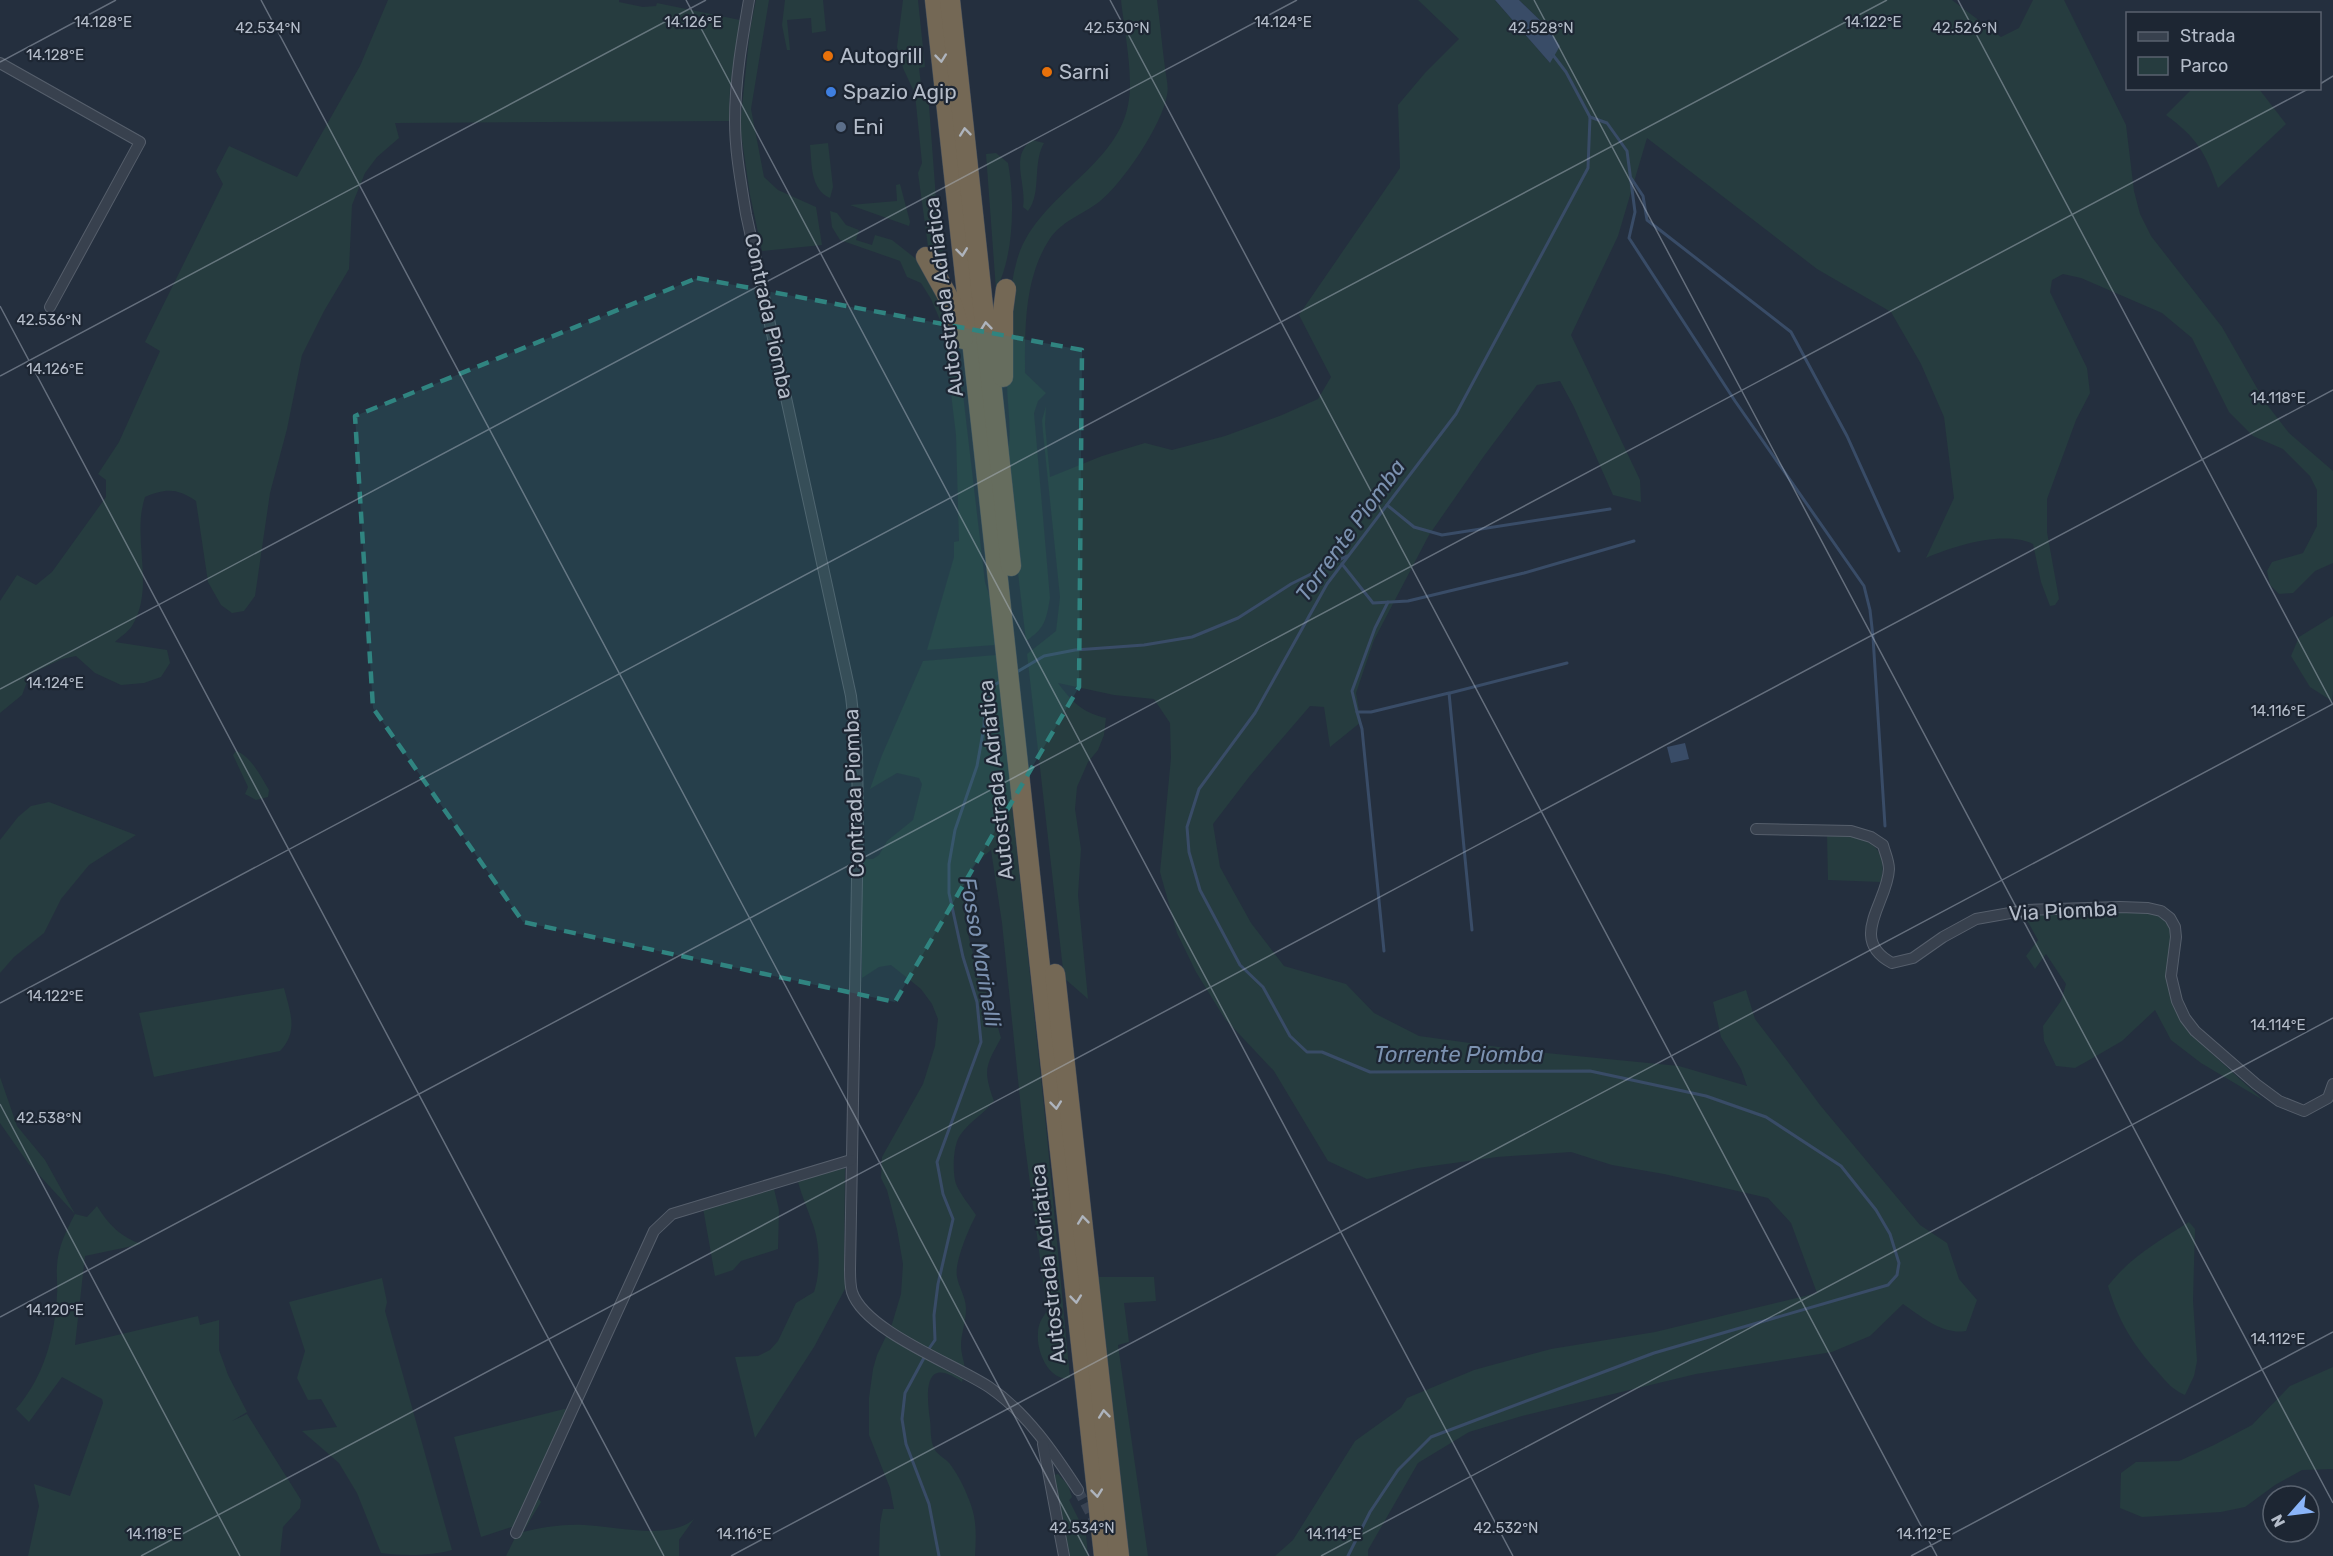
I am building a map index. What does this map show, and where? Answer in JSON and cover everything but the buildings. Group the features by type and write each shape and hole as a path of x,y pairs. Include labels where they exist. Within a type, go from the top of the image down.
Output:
{"highway":[{"name":"Autostrada Adriatica","path":"935,0 1002,610 1034,843 1119,1556"},
{"name":"Autostrada Adriatica","path":"950,0 1012,577 1034,843 1104,1556"},
{"path":"926,257 957,318 964,348 972,413 982,424"},
{"path":"1001,468 1008,447 1002,362 1002,311 1006,290"}],"street":[{"name":"Contrada Piomba","path":"749,0 736,82 735,123 739,170 746,214 851,696 857,751 856,981 851,1160 850,1269 852,1292 871,1320 989,1388 1018,1412 1041,1438 1078,1490"},
{"path":"0,63 140,142 50,307"},
{"name":"Via Piomba","path":"1756,829 1851,831 1871,837 1883,845 1889,869 1876,907 1871,940 1879,956 1892,963 1913,958 1943,937 1976,919 2027,910 2120,907 2161,911 2170,918 2175,927 2176,937 2171,976 2177,1001 2185,1018 2195,1031 2279,1101 2304,1111 2328,1098 2333,1084"},
{"path":"516,1533 654,1231 672,1214 851,1160"},
{"path":"1041,1438 1064,1556"}],"highlighted area":[{"path":"697,278 1082,350 1079,687 895,1002 523,922 373,708 355,416"}],"green space":[{"path":"388,0 619,0 619,2 643,7 656,6 657,3 740,20 730,88 729,121 395,123 399,138 377,157 365,173 352,205 349,269 302,355 287,429 270,493 255,596 244,611 232,613 221,605 208,582 196,501 171,491 145,497 140,529 143,579 139,611 132,626 115,642 167,650 170,663 161,677 144,683 121,685 95,673 76,656 62,659 30,674 22,695 0,713 0,601 17,575 36,585 52,572 106,497 106,480 98,474 119,442 160,351 145,342 223,184 216,171 229,146 297,177 360,66"},
{"path":"756,0 769,0 751,109 764,177 778,190 816,207 822,245 762,251 750,195 740,126 750,30"},
{"path":"785,0 823,0 826,31 812,33 811,18 787,20 790,50 787,50 782,25"},
{"path":"903,0 918,0 925,67 919,68 922,92 928,92 937,212 949,293 930,261 918,173 922,163 915,94 903,68 897,47"},
{"path":"1121,0 1157,0 1168,92 1158,122 1130,168 1099,202 1054,233 1041,255 1030,288 1026,322 1025,373 1046,393 1038,401 1034,413 1050,598 1044,623 1026,641 1005,463 1010,433 1007,353 1011,289 1017,260 1027,237 1041,217 1111,144 1123,123 1129,99 1130,76"},
{"path":"1418,0 1495,0 1550,63 1548,28 1519,0 1952,0 2001,37 2019,28 2033,0 2064,0 2126,125 2134,191 2140,214 2151,236 2222,327 2265,402 2289,433 2333,471 2333,563 2315,571 2293,593 2279,594 2270,585 2267,571 2272,562 2303,553 2317,526 2317,490 2310,476 2283,449 2253,436 2229,412 2192,338 2162,313 2081,278 2063,274 2052,280 2050,292 2087,368 2090,393 2076,420 2047,499 2047,532 2059,599 2055,605 2050,606 2041,582 2033,544 2021,540 1979,541 1926,558 1954,498 1944,417 1921,364 1891,312 1817,269 1647,138 1618,236 1571,335 1640,480 1641,502 1613,495 1560,381 1537,385 1429,535 1374,640 1356,693 1361,722 1330,747 1324,707 1310,706 1249,777 1213,824 1220,867 1251,923 1284,966 1346,984 1374,1013 1419,1036 1536,1052 1679,1066 1747,1086 1741,1069 1721,1037 1713,1002 1746,990 1755,1019 1820,1105 1920,1225 1947,1243 1959,1279 1977,1300 1966,1331 1957,1332 1941,1328 1903,1304 1870,1336 1832,1352 1696,1374 1522,1416 1469,1432 1418,1463 1368,1550 1368,1556 1275,1556 1293,1540 1355,1441 1401,1408 1407,1398 1474,1370 1551,1349 1655,1332 1817,1293 1791,1223 1768,1198 1664,1174 1612,1165 1571,1152 1497,1157 1418,1168 1367,1179 1328,1161 1274,1071 1225,1019 1196,972 1177,933 1160,872 1171,758 1170,723 1154,699 1114,695 1058,683 1079,706 1106,718 1104,735 1098,750 1088,762 1077,787 1075,809 1081,849 1078,895 1088,999 1064,978 1027,654 1056,631 1060,597 1042,420 1046,406 1045,424 1050,477 1102,456 1145,443 1172,450 1225,436 1318,399 1331,377 1299,315 1400,168 1398,105 1425,73 1459,39"},
{"path":"2191,90 2260,90 2286,124 2218,188 2199,147 2166,115"},
{"path":"1032,140 1044,143 1038,160 1035,196 1028,211 1023,207 1020,162 1021,154"},
{"path":"828,143 833,187 830,198 823,194 815,182 810,145"},
{"path":"996,153 1008,163 1012,210 1010,245 996,290 986,154"},
{"path":"900,184 910,222 909,226 850,205 897,201 896,185"},
{"path":"830,211 837,213 846,225 859,230 856,240 872,245 875,235 892,240 920,262 955,326 985,582 991,601 995,645 927,650 954,557 954,542 959,541 956,435 943,327 921,283 907,277 900,261 840,240 832,227"},
{"path":"2333,616 2332,701 2310,687 2291,656 2299,637"},
{"path":"996,655 1070,1378 1063,1378 1050,1370 1039,1348 1038,1330 1047,1311 1024,1138 1002,923 991,850 971,869 964,886 965,914 972,951 1001,1038 987,1069 988,1082 994,1101 958,1138 954,1158 956,1184 976,1215 963,1246 957,1271 966,1305 961,1346 965,1370 962,1382 950,1375 940,1373 934,1375 928,1389 931,1438 937,1452 950,1464 967,1494 976,1530 975,1556 879,1556 883,1509 894,1509 890,1488 869,1435 869,1398 877,1355 892,1324 901,1294 903,1264 897,1229 887,1190 881,1178 882,1157 923,1084 935,1046 938,1019 932,1004 921,989 891,965 879,967 862,978 862,859 873,859 879,855 887,841 913,820 922,784 919,778 897,773 870,789 882,755 923,661"},
{"path":"236,751 246,757 255,768 269,790 268,797 256,800 245,794 248,787 233,755"},
{"path":"49,802 136,835 89,865 61,899 44,933 14,957 0,973 0,840 18,817 31,806"},
{"path":"1827,835 1861,839 1877,849 1883,868 1881,882 1828,880"},
{"path":"2126,909 2154,913 2170,925 2176,1010 2198,1041 2263,1100 2201,1063 2171,1040 2155,1010 2122,1041 2091,1059 2075,1068 2056,1066 2044,1041 2043,1026 2061,1001 2066,984 2046,954 2035,969 2026,956 2038,940 2028,922 2020,915"},
{"path":"284,988 291,1029 286,1044 280,1051 154,1077 139,1013"},
{"path":"0,1077 17,1126 45,1160 75,1214 28,1163 0,1123"},
{"path":"845,1166 844,1276 846,1287 814,1347 755,1438 735,1357 758,1356 770,1350 778,1341 796,1303 814,1292 819,1266 818,1247 815,1230 798,1182"},
{"path":"774,1189 779,1210 778,1249 741,1261 733,1270 715,1276 703,1208"},
{"path":"97,1206 116,1230 142,1244 85,1256 75,1345 198,1316 200,1325 219,1320 219,1350 228,1375 247,1412 232,1421 247,1414 301,1500 300,1508 283,1527 280,1556 28,1556 39,1506 34,1484 70,1496 103,1403 102,1399 62,1377 29,1422 16,1409 26,1397 41,1370 51,1340 56,1310 59,1252 75,1214 87,1217"},
{"path":"2189,1222 2195,1229 2193,1301 2197,1361 2194,1376 2185,1395 2166,1382 2134,1342 2116,1310 2108,1286 2135,1258"},
{"path":"1098,1277 1154,1277 1156,1301 1124,1303 1129,1342 1118,1345 1148,1556 1126,1556"},
{"path":"382,1278 387,1302 385,1311 452,1550 444,1552 417,1555 381,1553 357,1493 339,1463 302,1431 337,1427 321,1399 308,1400 297,1378 305,1351 289,1302"},
{"path":"2333,1367 2333,1469 2302,1470 2277,1484 2261,1484 2261,1495 2245,1507 2221,1512 2142,1517 2120,1508 2121,1473 2136,1462 2179,1461 2214,1445 2252,1425 2290,1386"},
{"path":"564,1409 570,1410 515,1526 481,1537 454,1437"},
{"path":"1058,1474 1068,1485 1072,1497 1069,1500 1086,1534 1088,1556 1068,1556 1054,1485 1054,1475"},
{"path":"536,1495 541,1502 523,1532 553,1526 576,1525 657,1531 683,1526 694,1519 679,1540 679,1556 506,1556"}],"water":[{"path":"1495,0 1519,0 1548,28 1560,46 1550,63"},
{"path":"1685,743 1689,759 1671,763 1667,747"}],"waterway":[{"name":"Torrente Piomba","path":"1348,1556 1370,1512 1398,1470 1431,1437 1654,1353 1888,1285 1897,1275 1899,1263 1890,1234 1876,1210 1841,1166 1766,1117 1706,1096 1590,1071 1370,1072 1322,1052 1307,1052 1290,1036 1263,987 1240,965 1200,890 1189,852 1187,827 1199,789 1255,713 1327,584 1456,414 1588,168 1590,117 1566,72 1553,55"},
{"path":"1590,117 1607,123 1627,151 1635,212 1629,238 1735,401 1864,586 1873,637 1885,826"},
{"path":"1631,178 1643,196 1647,220 1791,332 1847,436 1899,551"},
{"path":"1387,505 1414,527 1442,535 1610,509"},
{"path":"1342,564 1373,603 1408,601 1524,573 1634,541"},
{"name":"Fosso Marinelli","path":"1015,673 1044,656 1075,650 1144,645 1192,637 1238,618 1291,584 1347,556"},
{"path":"1388,602 1375,628 1352,691 1357,712 1371,712 1449,693 1472,930"},
{"path":"1450,693 1567,663"},
{"name":"Fosso Marinelli","path":"928,1350 935,1340 934,1315 938,1284 953,1219 943,1194 937,1162 981,1042 977,1002 963,957 949,893 949,864 955,830 977,766 984,727 985,700 991,687 1001,681"},
{"path":"1357,712 1362,729 1384,951"},
{"name":"Fosso Marinelli","path":"925,1356 905,1393 902,1419 906,1444 929,1504 939,1556"}],"tunnel":[{"path":"1078,1490 1095,1522"}],"place":[{"name":"Autogrill","path":"828,56"},
{"name":"Sarni","path":"1047,72"},
{"name":"Spazio Agip","path":"831,92"},
{"name":"Eni","path":"841,127"}]}
